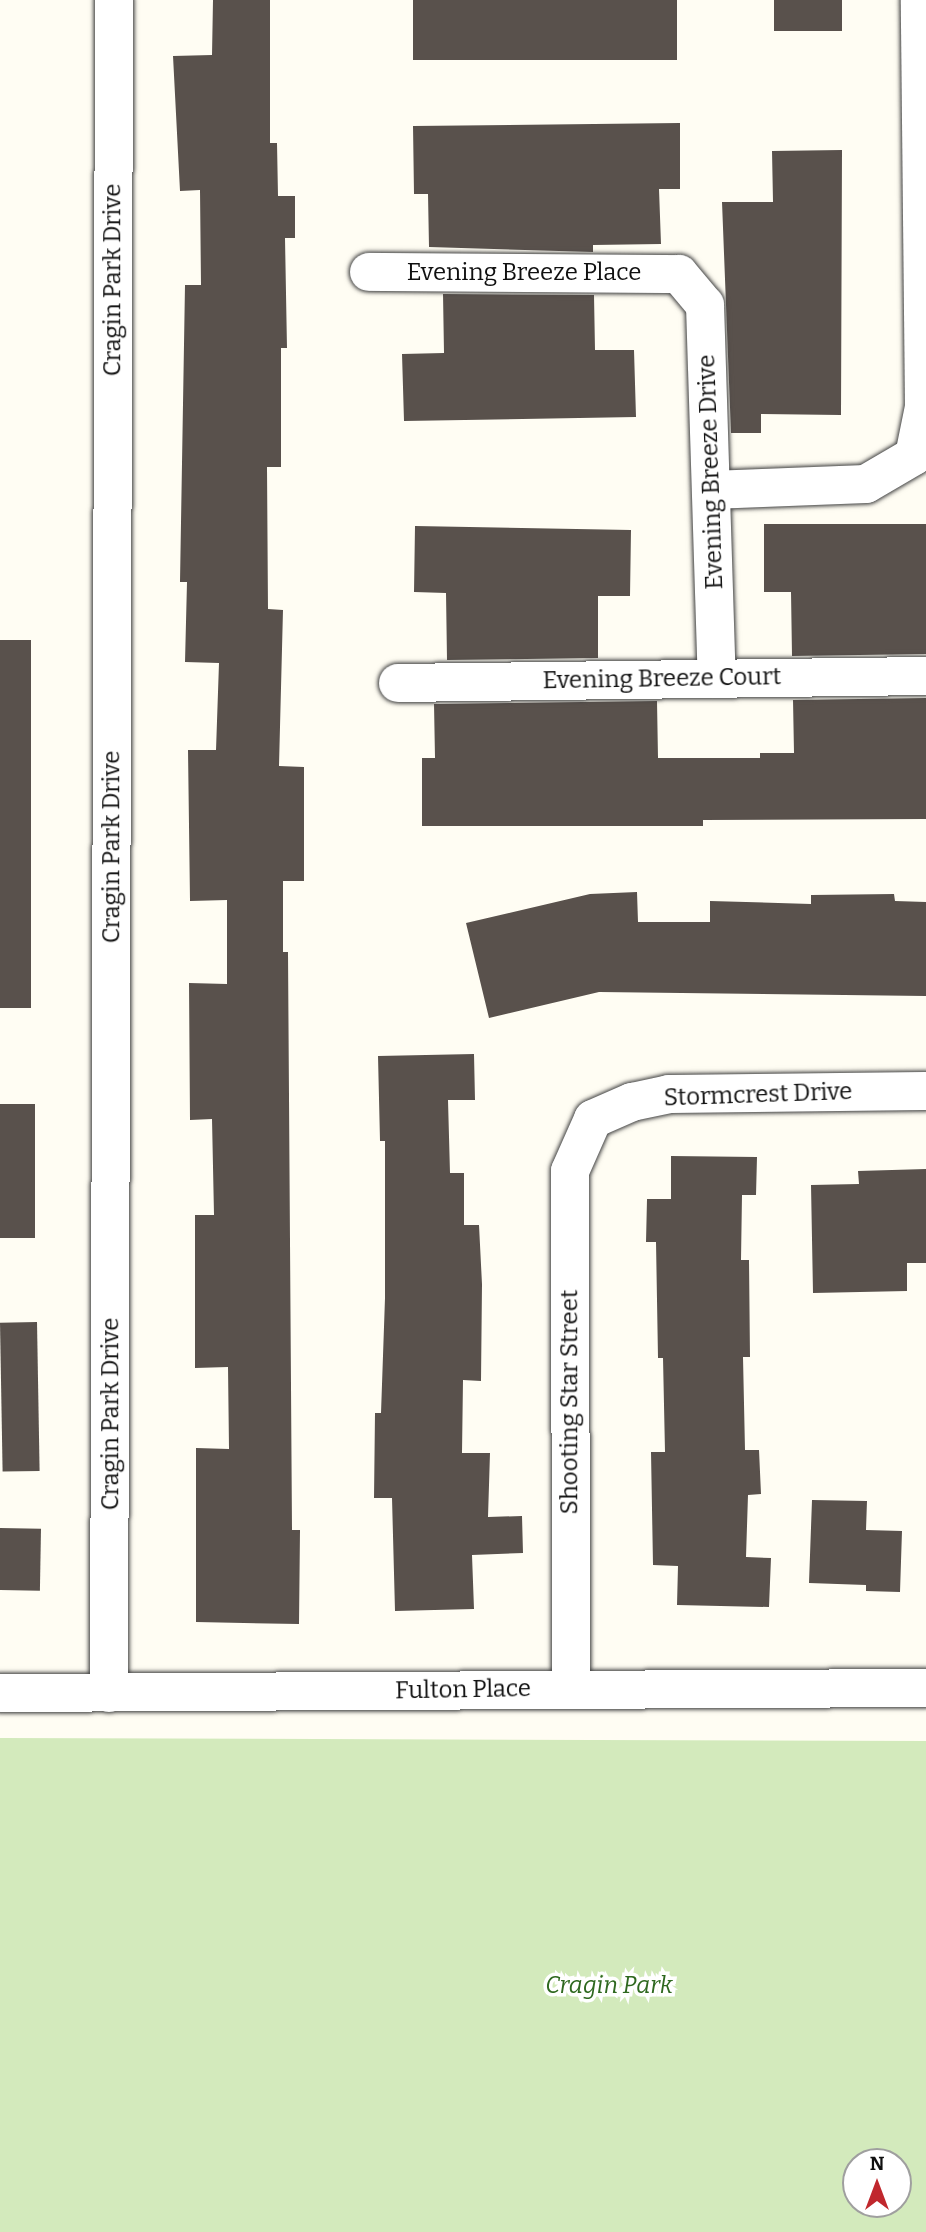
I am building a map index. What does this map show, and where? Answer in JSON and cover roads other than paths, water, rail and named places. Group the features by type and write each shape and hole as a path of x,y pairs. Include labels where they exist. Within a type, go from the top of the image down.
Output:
{"street":[{"name":"Cragin Park Drive","path":"109,1693 114,0"},
{"path":"711,490 866,484 914,456 924,407 920,0"},
{"name":"Evening Breeze Place","path":"369,272 679,274"},
{"name":"Evening Breeze Drive","path":"679,274 705,305 717,679"},
{"name":"Evening Breeze Court","path":"398,682 926,676"},
{"name":"Stormcrest Drive","path":"593,1119 632,1102 669,1094 926,1091"},
{"name":"Shooting Star Street","path":"571,1689 570,1171 593,1119"},
{"name":"Fulton Place","path":"0,1693 926,1688"}],"park label":[{"name":"Cragin Park","path":"609,1986"}]}
